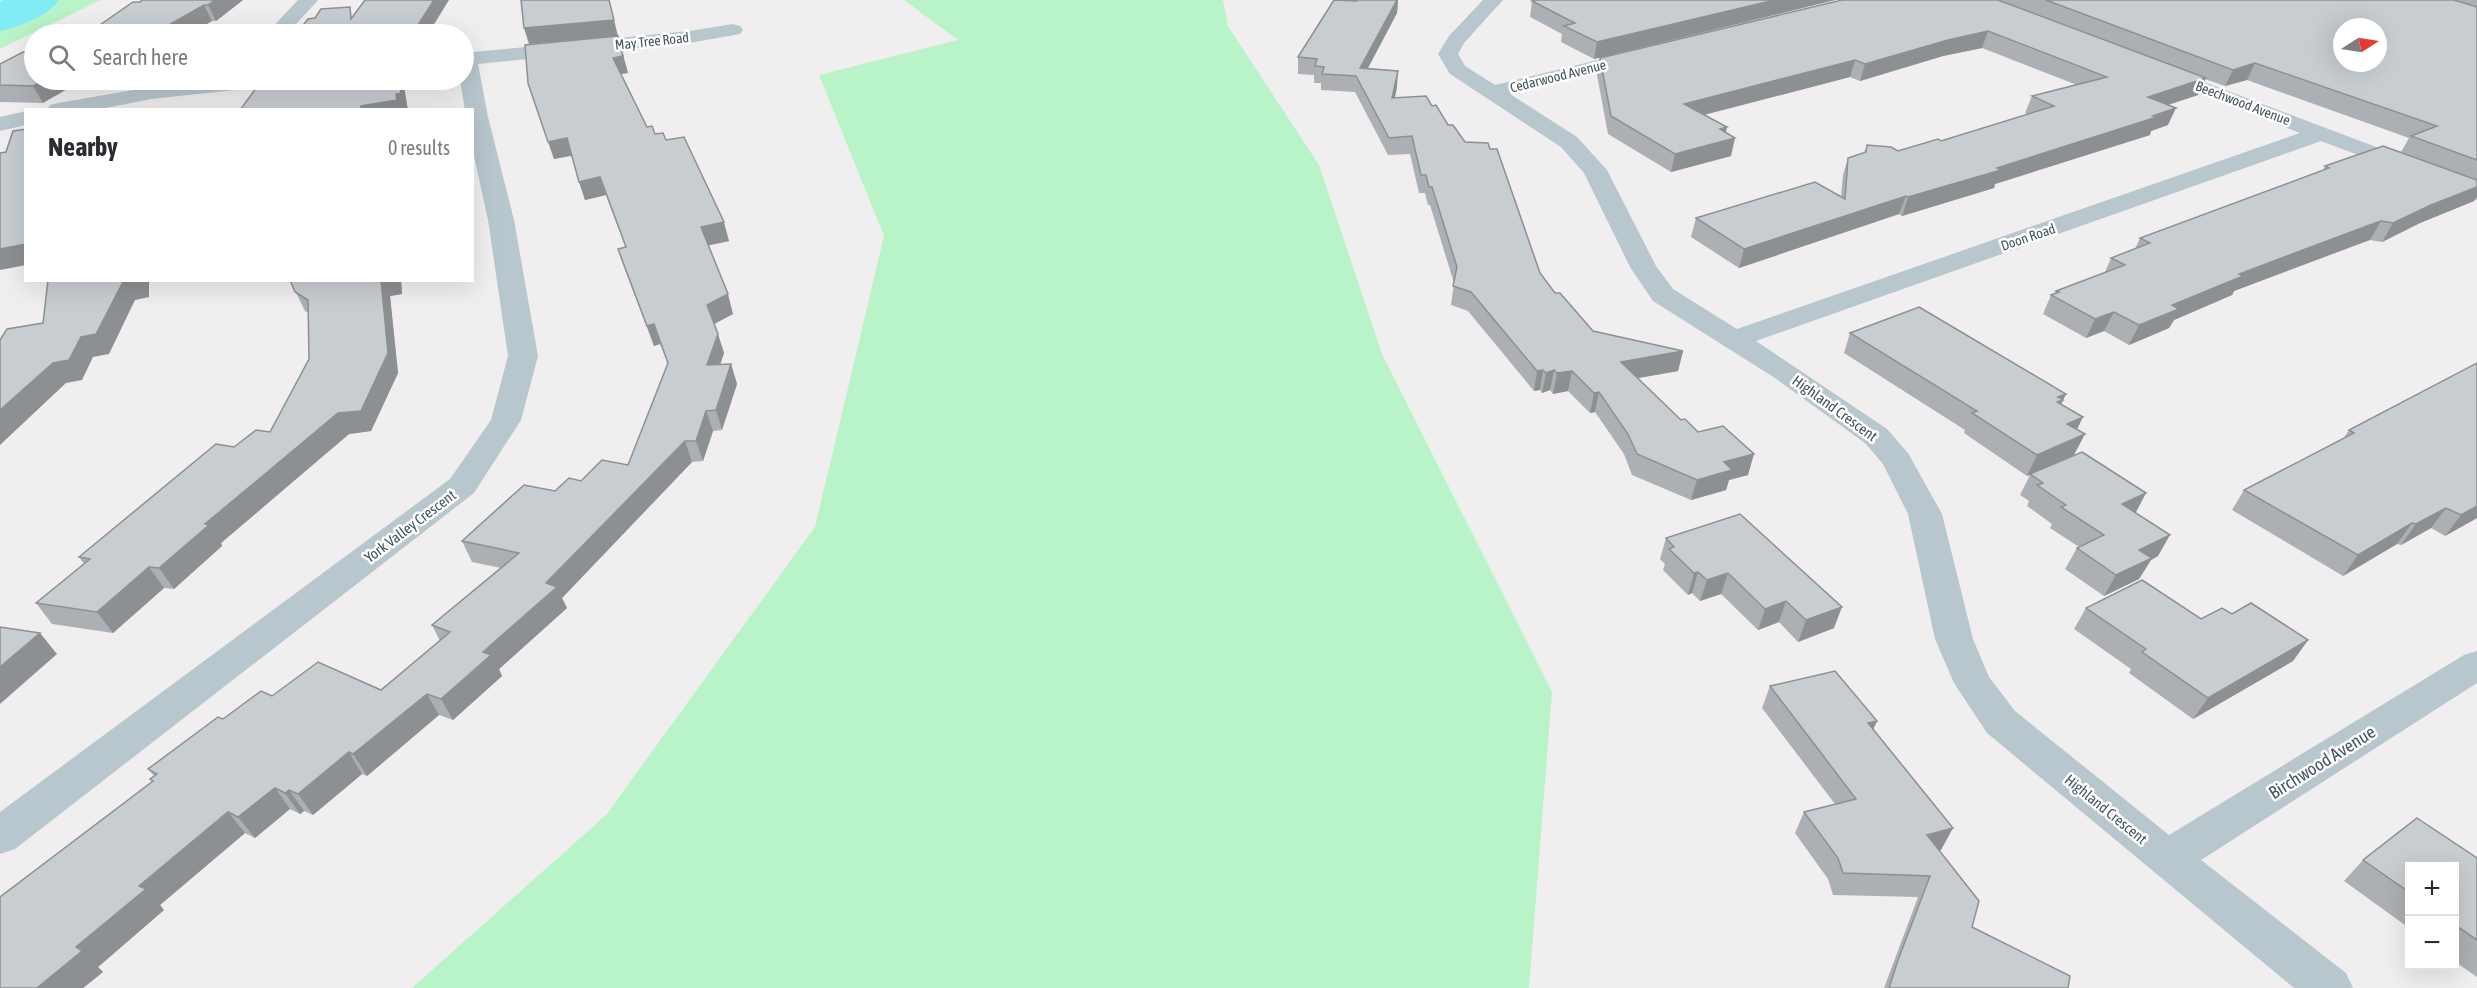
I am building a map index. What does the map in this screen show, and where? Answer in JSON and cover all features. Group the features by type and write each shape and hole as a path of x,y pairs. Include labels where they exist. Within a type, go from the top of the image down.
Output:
{"street":[{"path":"286,24 309,0"},
{"name":"Highland Crescent","path":"1494,0 1456,40 1448,54 1457,70 1569,142 1595,170 1643,267 1663,295 1843,411 1875,436 1897,460 1925,514 1954,639 1973,683 2001,722 2167,859 2329,988"},
{"name":"May Tree Road","path":"474,58 689,37 733,30"},
{"name":"Cedarwood Avenue","path":"1493,92 1659,51"},
{"name":"Beechwood Avenue","path":"2143,64 2477,193"},
{"path":"69,108 173,90"},
{"name":"York Valley Crescent","path":"0,836 462,486 506,420 523,356 501,220 471,90"},
{"path":"0,124 24,118"},
{"name":"Doon Road","path":"1733,340 2322,133"},
{"name":"Birchwood Avenue","path":"2167,859 2477,665"}],"green space":[{"path":"10,0 101,0 52,24 24,24 24,37 0,49 0,5"},
{"path":"904,0 1223,0 1228,26 1319,165 1382,354 1552,692 1529,988 412,988 606,815 815,527 884,236 819,75 958,40"}],"building":[{"path":"142,0 215,0 171,24 101,24 133,2"},
{"path":"365,0 434,0 419,24 304,24 308,19 315,18 321,9 350,7 351,19"},
{"path":"521,0 609,0 614,20 524,28"},
{"path":"1334,0 1397,0 1360,68 1398,71 1392,98 1426,96 1432,106 1436,105 1448,125 1453,125 1465,142 1488,143 1490,149 1497,149 1540,273 1555,293 1560,293 1593,331 1683,351 1621,362 1681,420 1685,419 1698,432 1723,426 1754,454 1724,462 1732,470 1697,480 1637,454 1628,434 1599,392 1594,393 1572,371 1557,373 1554,370 1546,373 1543,370 1537,371 1471,292 1453,286 1457,267 1432,187 1429,187 1426,175 1421,175 1412,136 1389,138 1356,76 1322,74 1324,67 1315,66 1317,59 1298,57"},
{"path":"1775,0 1597,42 1564,26 1575,23 1532,1"},
{"path":"1842,0 1998,0 2206,78 2148,97 2176,108 2153,116 2157,117 1997,168 2001,170 1906,196 1744,249 1696,218 1815,182 1845,199 1848,158 1866,152 1867,145 1891,147 1898,151 1938,139 1941,141 2054,106 2032,96 2107,77 1988,31 1865,64 1855,60 1684,104 1727,127 1720,129 1735,138 1675,154 1611,116 1600,58"},
{"path":"2046,0 2454,0 2477,7 2477,160 2411,136 2437,126 2255,63 2233,70"},
{"path":"618,36 623,56 613,58 647,127 652,126 655,134 663,133 666,140 684,137 724,222 701,227 728,294 707,305 718,334 707,365 731,364 716,410 706,411 696,441 685,441 546,583 557,587 483,652 491,655 441,699 427,694 353,754 349,752 298,794 289,790 285,793 275,788 238,817 228,812 139,886 146,889 76,947 82,951 37,988 0,988 0,897 153,781 150,779 157,774 148,769 218,717 223,719 261,691 272,696 318,662 381,690 450,632 432,625 519,553 462,541 524,485 555,491 569,478 581,481 602,460 628,465 668,363 654,324 647,326 618,249 626,247 600,177 579,182 567,138 548,142 528,83 525,45"},
{"path":"24,52 24,86 0,85 0,64"},
{"path":"255,90 401,90 401,93 396,94 397,100 361,106 361,108 241,108"},
{"path":"24,129 24,244 0,249 0,153 6,152 13,131"},
{"path":"2383,146 2477,180 2477,187 2393,223 2381,221 2239,274 2243,276 2172,305 2179,309 2139,325 2114,312 2095,319 2051,295 2059,292 2056,291 2125,265 2111,258 2150,243 2140,238 2329,168 2325,166"},
{"path":"48,282 123,282 96,334 81,337 69,360 53,363 0,410 0,340 7,329 43,323"},
{"path":"291,282 381,282 388,353 361,411 338,413 205,524 209,525 159,568 149,567 97,612 36,603 90,559 79,557 216,444 234,447 256,430 270,432 309,359 308,300 295,292"},
{"path":"1919,307 2066,394 2058,397 2063,400 2057,402 2083,417 2067,424 2085,434 2037,455 1972,413 1977,411 1850,333"},
{"path":"2477,363 2477,506 2461,515 2446,508 2416,524 2412,523 2358,555 2244,490 2354,433 2349,430"},
{"path":"2082,452 2146,493 2122,504 2170,535 2139,550 2152,558 2116,575 2077,548 2104,535 2061,507 2066,505 2037,485 2043,483 2030,474"},
{"path":"1740,514 1842,607 1806,620 1786,601 1765,609 1728,573 1707,580 1698,572 1694,573 1669,549 1674,547 1666,538"},
{"path":"2142,580 2201,619 2222,608 2232,614 2251,603 2308,640 2208,698 2142,652 2146,649 2086,608"},
{"path":"0,627 40,633 0,667"},
{"path":"1835,671 1877,721 1868,723 1953,828 1927,835 1979,901 1972,927 2070,976 2068,988 1889,988 1930,876 1843,873 1838,858 1804,812 1856,799 1770,686"},
{"path":"2417,818 2477,858 2477,940 2459,927 2459,862 2405,862 2405,889 2363,860"}],"waterway":[{"path":"0,18 38,0"}]}
